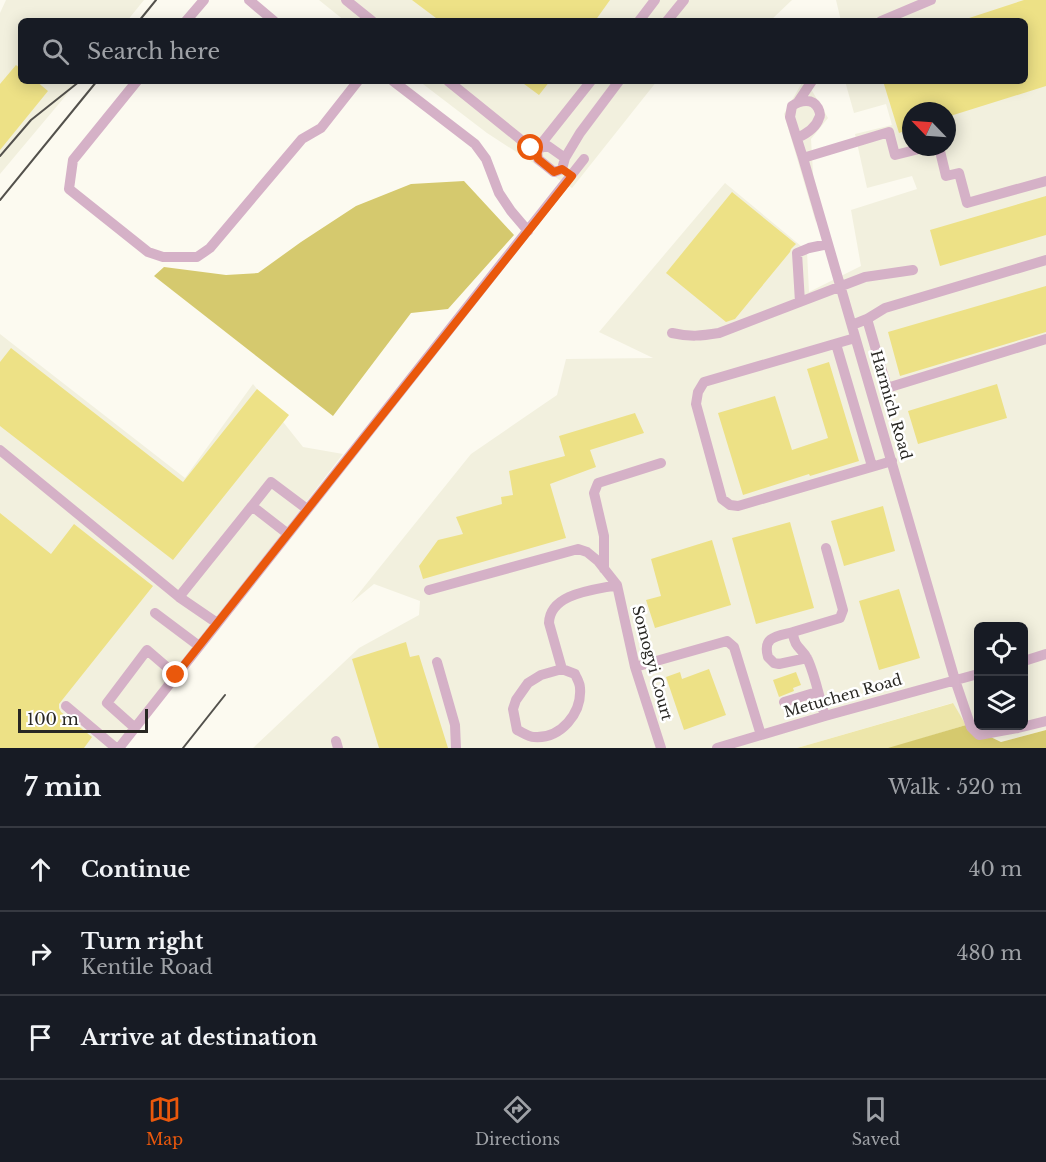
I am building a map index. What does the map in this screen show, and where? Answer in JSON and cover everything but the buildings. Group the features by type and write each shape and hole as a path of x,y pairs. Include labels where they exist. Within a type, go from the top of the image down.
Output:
{"street":[{"path":"189,18 204,0"},
{"path":"249,0 270,18"},
{"path":"346,0 368,18"},
{"path":"641,18 655,0"},
{"path":"669,18 684,0"},
{"path":"887,18 931,0"},
{"path":"135,84 73,160 69,189 148,252 163,257 197,257 210,248 302,139 321,128 351,84"},
{"path":"397,84 475,144 486,159 499,193 528,231"},
{"path":"452,84 531,148 549,146 572,176"},
{"path":"589,84 537,149 538,159 554,172 563,163 580,133 617,84"},
{"path":"798,102 810,84"},
{"path":"797,138 814,127 820,118 816,104 808,101 798,102"},
{"name":"Harmich Road","path":"798,102 792,106 790,117 955,680 972,727 979,735 1046,721"},
{"path":"803,158 889,132 895,155 902,153"},
{"path":"941,156 946,176 959,173 967,203 1046,181"},
{"path":"66,706 118,748 584,159"},
{"path":"800,302 797,254 809,248 828,244"},
{"path":"852,325 885,308 1046,260"},
{"path":"672,333 700,337 719,333 865,277 913,270"},
{"path":"867,319 887,388"},
{"path":"855,338 704,382 698,392 696,404 722,499 730,505 738,506 892,461"},
{"path":"872,393 1046,339"},
{"path":"836,344 872,466"},
{"path":"0,450 179,597 217,623"},
{"path":"604,569 604,536 594,493 596,486 598,483 661,464"},
{"path":"179,597 271,482 307,509"},
{"path":"252,506 288,534"},
{"path":"807,658 774,663 768,657 766,649 772,638 840,618 843,610 826,548"},
{"path":"429,590 578,549 587,552 598,561 616,585 568,597 555,606 549,623 562,669"},
{"name":"Somogyi Court","path":"616,585 635,667 661,748"},
{"path":"155,613 199,646"},
{"path":"794,632 794,640 807,658 825,716"},
{"path":"635,667 727,641 734,647 761,735"},
{"path":"135,728 107,704 147,650 176,675"},
{"path":"1028,659 1046,654"},
{"path":"437,662 455,725 456,748"},
{"path":"562,669 575,674 580,686 578,707 565,727 551,735 532,737 517,729 513,709 516,700 528,683 540,675 562,669"},
{"name":"Metuchen Road","path":"717,748 974,675"},
{"path":"784,702 818,692"}],"shaded area":[{"path":"6,0 144,0 129,18 18,18 18,84 75,84 0,174 0,13"},
{"path":"319,0 792,0 773,18 341,18"},
{"path":"836,0 1046,0 1046,730 1001,742 976,730 1028,730 1028,622 974,622 974,729 966,725 952,703 797,748 253,748 359,648 419,615 420,601 374,584 351,603 471,454 557,395 566,359 653,358 599,332 725,183 807,251 809,292 861,266 851,210 917,189 912,176 867,188 855,134 892,125 886,104 854,113 846,84 1028,84 1028,18 840,18"},
{"path":"423,84 655,84 572,188 487,133"},
{"path":"801,84 816,84 811,89 828,118 811,139 816,223 784,114"},
{"path":"464,181 514,235 448,309 411,313 333,416 154,276 164,267 226,275 258,273 356,206 411,184"},
{"path":"0,334 185,478 253,384 303,447 343,454 117,748 0,748"},
{"path":"953,703 966,725 891,748 797,748"},
{"path":"966,725 1001,742 1046,730 1046,748 888,748"}],"railway":[{"path":"141,18 156,0"},
{"path":"0,156 31,120 76,84"},
{"path":"0,200 95,84"},
{"path":"183,748 225,695"}],"route":[{"path":"176,675 572,176 562,169 554,172 538,159 537,149 531,148"}]}
